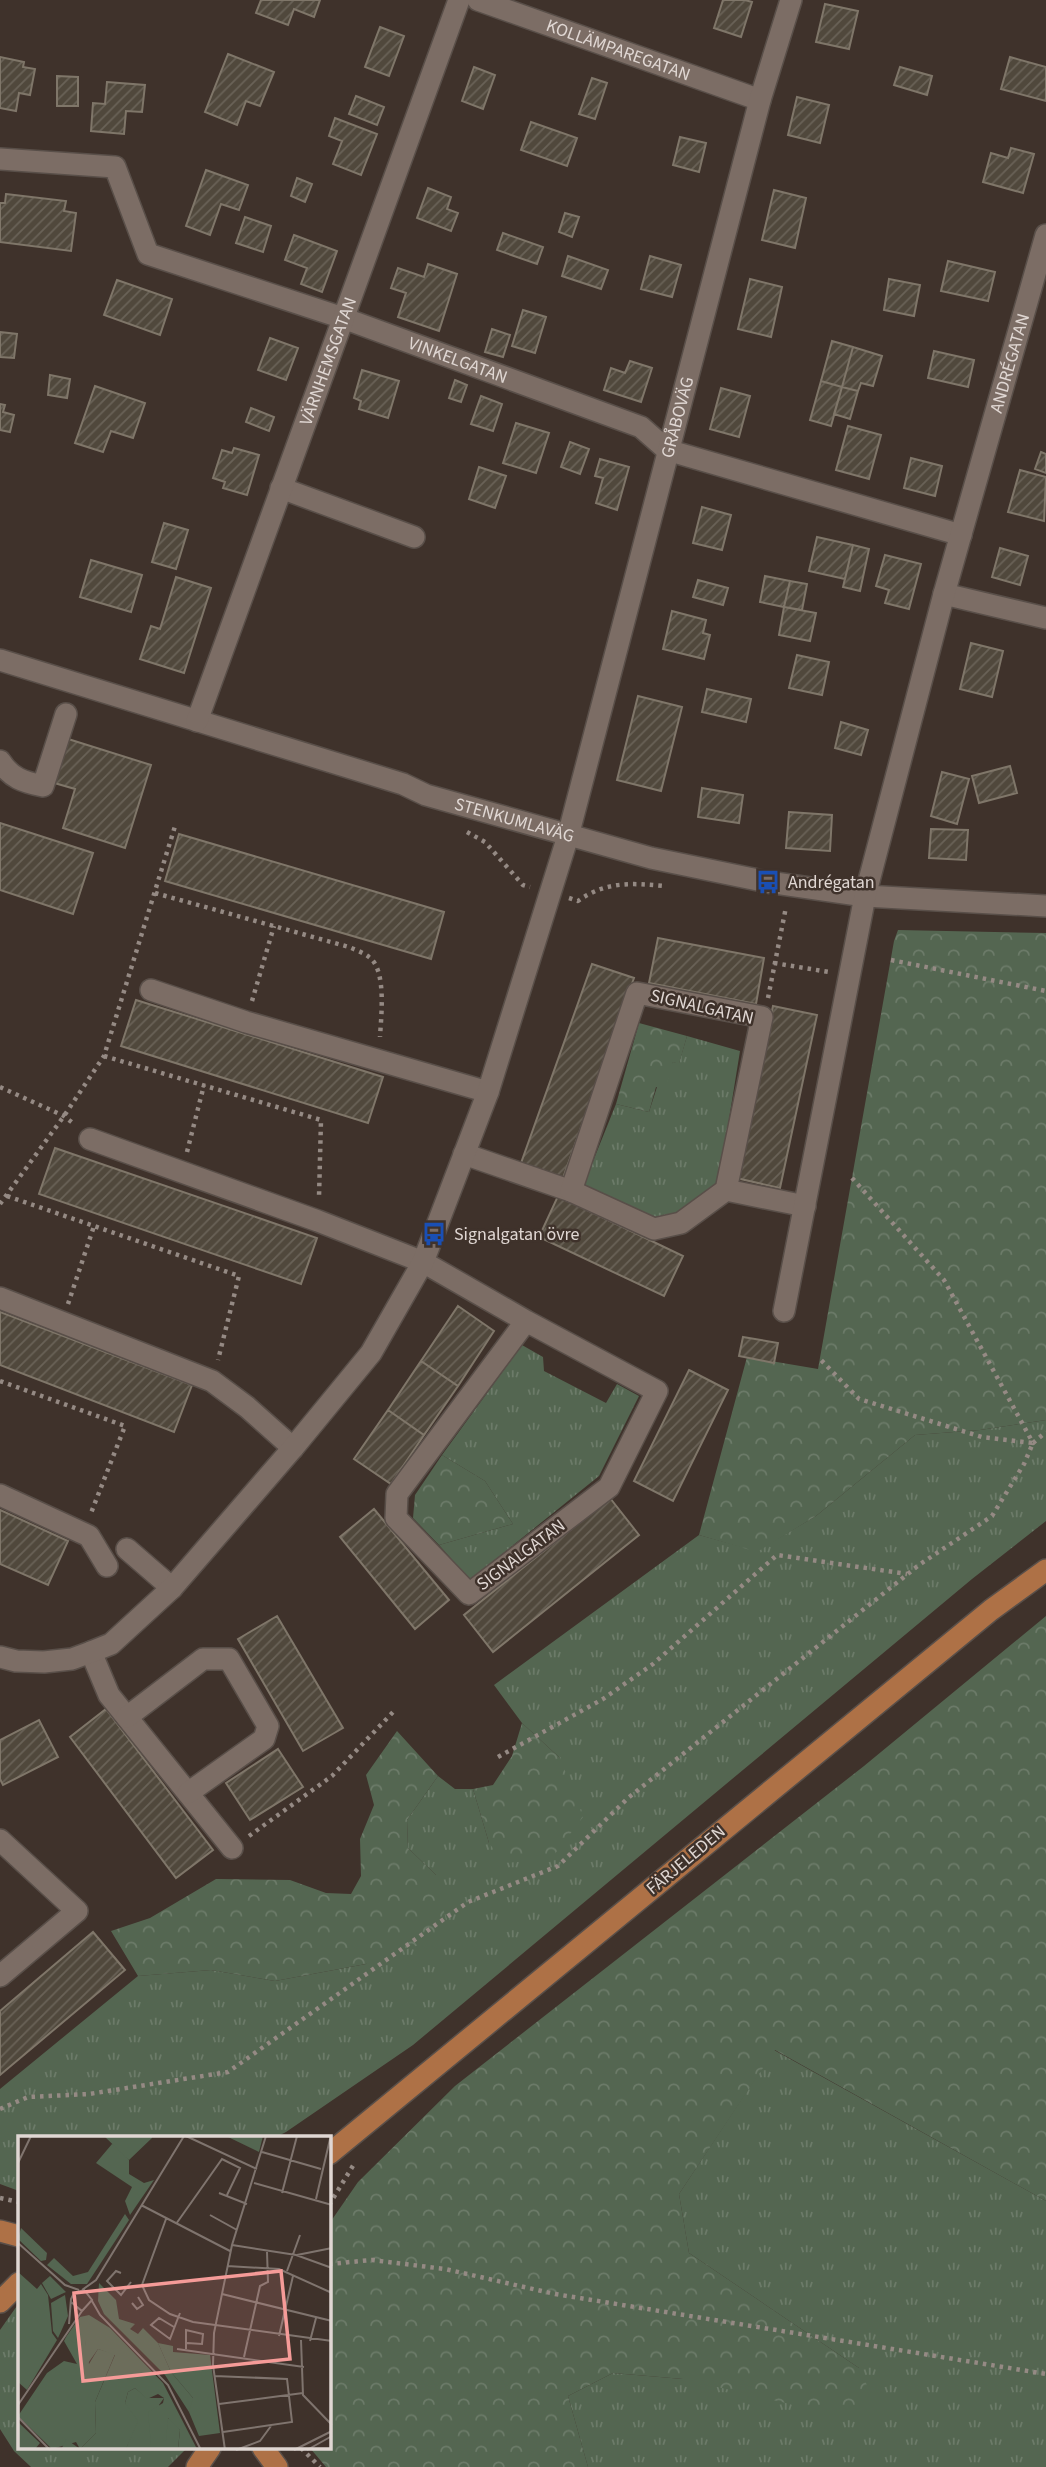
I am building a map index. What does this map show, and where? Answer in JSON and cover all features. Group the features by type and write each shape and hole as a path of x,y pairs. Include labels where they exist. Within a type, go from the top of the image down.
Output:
{"main road":[{"name":"FÄRJELEDEN","path":"331,2152 991,1609 1046,1570"},
{"path":"0,2231 18,2236"},
{"path":"0,2302 18,2284"},
{"path":"197,2467 209,2450"},
{"path":"264,2450 277,2467"}],"street":[{"name":"VÄRNHEMSGATAN","path":"197,721 459,0"},
{"name":"KOLLÄMPAREGATAN","path":"478,0 760,100"},
{"name":"GRÅBOVÄG","path":"568,836 667,450 760,100 790,0"},
{"name":"VINKELGATAN","path":"0,159 115,167 148,254 343,318 641,427 667,450 961,535"},
{"name":"ANDRÉGATAN","path":"784,1311 864,896 944,594 1046,235"},
{"path":"281,488 414,537"},
{"path":"944,594 1046,618"},
{"name":"STENKUMLAVÄG","path":"0,660 403,784 426,795 651,858 790,885 864,896 1046,906"},
{"path":"0,761 8,774 23,782 43,786 66,714"},
{"path":"0,1657 16,1661 44,1662 72,1659 111,1644 172,1588 371,1353 423,1262 488,1092 568,836"},
{"path":"151,990 246,1022 488,1092"},
{"name":"SIGNALGATAN","path":"571,1191 637,993 762,1017 726,1190"},
{"name":"SIGNALGATAN","path":"90,1139 423,1262 657,1391 609,1487 469,1594 396,1518 397,1494 526,1321"},
{"path":"464,1154 571,1191 654,1229 681,1223 726,1190 804,1206"},
{"path":"0,1298 212,1381 247,1407 293,1448"},
{"path":"0,1495 89,1536 107,1566"},
{"path":"127,1549 172,1588"},
{"path":"91,1652 109,1695 232,1848"},
{"path":"127,1717 203,1659 229,1659 268,1726 264,1739 188,1793"},
{"path":"0,1840 77,1911 0,1976"}],"path":[{"path":"0,1205 104,1056 176,823"},
{"path":"762,1017 790,885"},
{"path":"155,893 349,947 372,958 379,973 382,990 380,1061"},
{"path":"246,1022 274,925"},
{"path":"891,960 1046,991"},
{"path":"774,963 849,975"},
{"path":"104,1056 321,1120 318,1221"},
{"path":"182,1173 204,1086"},
{"path":"0,1087 64,1116"},
{"path":"852,1178 944,1280 1033,1443"},
{"path":"7,1196 239,1276 212,1381"},
{"path":"62,1321 94,1226"},
{"path":"820,1359 859,1399 982,1437 1033,1443"},
{"path":"0,1381 125,1426 83,1534"},
{"path":"0,2109 28,2096 89,2094 228,2072 468,1902 558,1866 628,1798 908,1574 992,1516 1024,1464 1033,1443 1046,1432"},
{"path":"498,1757 603,1699 653,1664 777,1555 908,1574"},
{"path":"232,1848 332,1776 395,1710"},
{"path":"0,2199 18,2202"},
{"path":"331,2264 372,2260 445,2269 555,2294 1046,2374"},
{"path":"303,2450 320,2467"}],"green space":[{"path":"898,930 1046,933 1046,1420 980,1430 915,1435 816,1516 757,1552 699,1535 747,1357 818,1369"},
{"path":"639,1023 687,1036 679,1064 673,1062 665,1089 656,1087 649,1112 616,1104"},
{"path":"687,1036 740,1051 719,1181 678,1214 655,1219 583,1186 616,1104 649,1112 657,1087 673,1062 679,1063"},
{"path":"522,1345 543,1357 544,1371 606,1403 617,1384 639,1396 599,1476 470,1580 439,1545 513,1524 485,1481 442,1455"},
{"path":"1046,1420 1046,1521 972,1579 413,2045 278,2136 18,2136 18,2191 0,2184 0,2089 138,1976 211,1970 275,1981 366,1964 436,1875 408,1848 407,1820 438,1776 455,1789 473,1789 489,1843 560,1758 522,1723 494,1685 699,1535 757,1551 816,1516 915,1435 980,1430"},
{"path":"442,1455 485,1481 513,1524 439,1545 413,1518 415,1495"},
{"path":"1046,1616 1046,2201 775,2050 679,2194 689,2253 859,2368 879,2411 829,2413 683,2379 613,2373 568,2396 588,2467 326,2467 312,2450 331,2450 331,2221 358,2182 455,2086 864,1766"},
{"path":"522,1723 560,1758 583,1817 551,1859 504,1863 489,1843 473,1789 493,1785 512,1756"},
{"path":"397,1731 438,1776 407,1820 408,1848 436,1875 449,1934 366,1964 275,1981 211,1970 138,1976 111,1931 150,1918 216,1879 290,1880 326,1893 351,1894 361,1876 360,1839 374,1805 366,1775"},
{"path":"774,2050 1046,2201 1046,2467 588,2467 568,2396 613,2373 683,2379 859,2368 689,2253 679,2194"},
{"path":"18,2304 18,2450 185,2450 168,2467 31,2467 14,2451 0,2429 0,2330"}],"building":[{"path":"261,0 320,0 314,17 294,9 288,25 256,13"},
{"path":"723,0 752,2 741,37 714,28"},
{"path":"825,4 858,11 849,49 816,42"},
{"path":"380,27 404,36 389,76 365,67"},
{"path":"228,54 274,72 260,106 246,101 237,125 205,112"},
{"path":"0,57 24,62 23,67 35,69 30,95 19,93 16,111 0,108"},
{"path":"1010,57 1046,67 1046,101 1001,89"},
{"path":"474,67 495,75 483,109 462,101"},
{"path":"900,67 932,76 927,95 894,85"},
{"path":"57,76 78,77 78,106 57,106"},
{"path":"592,78 607,83 595,119 579,114"},
{"path":"107,82 145,85 142,112 126,111 124,134 91,131 93,103 105,104"},
{"path":"356,96 384,107 377,125 349,114"},
{"path":"797,97 829,105 820,143 788,135"},
{"path":"335,118 377,134 361,175 333,164 342,141 329,136"},
{"path":"531,122 577,138 567,166 521,150"},
{"path":"680,137 706,143 699,172 673,165"},
{"path":"1011,148 1034,154 1023,193 983,182 991,153 1008,158"},
{"path":"206,170 248,185 239,210 221,204 210,235 186,226"},
{"path":"297,178 312,184 305,202 291,196"},
{"path":"428,188 451,197 447,209 458,213 451,231 417,218"},
{"path":"774,190 806,198 795,248 762,240"},
{"path":"6,194 66,201 64,211 76,213 71,251 0,242 0,203 5,203"},
{"path":"565,213 579,217 572,237 559,232"},
{"path":"245,217 271,226 263,252 236,243"},
{"path":"503,233 543,247 537,264 497,250"},
{"path":"294,235 337,251 322,292 301,284 307,268 285,260"},
{"path":"568,256 608,270 601,289 562,276"},
{"path":"650,256 681,265 672,297 641,289"},
{"path":"948,261 995,272 988,301 941,291"},
{"path":"428,264 457,274 439,331 398,317 406,293 391,288 398,268 424,277"},
{"path":"750,279 782,287 771,337 738,329"},
{"path":"889,279 920,285 914,316 884,310"},
{"path":"117,280 172,299 160,335 104,315"},
{"path":"523,310 546,317 535,353 512,346"},
{"path":"492,329 510,335 503,357 485,352"},
{"path":"0,332 17,334 14,358 0,357"},
{"path":"270,338 298,348 286,380 258,370"},
{"path":"832,341 853,347 842,387 821,381"},
{"path":"853,347 882,356 873,386 861,383 858,391 842,387"},
{"path":"934,351 974,360 968,387 928,378"},
{"path":"630,361 652,368 641,402 604,390 611,368 625,373"},
{"path":"362,370 399,381 388,418 359,409 361,401 354,398"},
{"path":"50,375 70,379 67,398 48,395"},
{"path":"455,380 467,385 461,402 449,398"},
{"path":"821,381 842,387 831,426 810,420"},
{"path":"95,386 145,403 133,438 111,431 103,452 75,443"},
{"path":"842,387 858,391 850,419 834,414"},
{"path":"721,388 750,396 739,437 710,429"},
{"path":"481,396 502,404 493,431 471,424"},
{"path":"0,404 5,405 3,412 14,415 10,432 0,430"},
{"path":"251,408 274,417 269,431 246,422"},
{"path":"516,423 549,433 536,473 503,463"},
{"path":"848,426 881,435 869,479 836,470"},
{"path":"570,442 589,449 580,474 561,467"},
{"path":"234,448 259,455 247,495 223,488 225,482 213,478 222,450 232,453"},
{"path":"1041,452 1046,454 1046,473 1035,469"},
{"path":"911,458 942,466 935,496 904,488"},
{"path":"600,459 629,467 617,510 596,503 603,478 595,476"},
{"path":"479,467 506,476 495,508 469,499"},
{"path":"1020,470 1046,477 1044,521 1008,512"},
{"path":"702,507 731,515 722,550 693,543"},
{"path":"164,523 188,530 176,569 152,562"},
{"path":"817,537 853,545 845,579 809,571"},
{"path":"853,545 869,549 860,591 843,587"},
{"path":"1000,548 1028,556 1020,585 992,577"},
{"path":"885,555 921,564 909,609 885,603 889,590 876,586"},
{"path":"91,560 142,575 131,612 80,597"},
{"path":"765,576 790,581 784,607 760,602"},
{"path":"176,577 211,588 184,673 140,659 151,626 160,629"},
{"path":"698,580 728,588 723,605 693,597"},
{"path":"790,581 807,584 802,610 784,607"},
{"path":"784,607 816,613 810,641 779,635"},
{"path":"672,611 706,620 703,633 710,635 704,659 663,649"},
{"path":"971,643 1003,651 992,697 960,689"},
{"path":"797,655 829,662 822,695 789,688"},
{"path":"707,689 751,699 746,722 702,712"},
{"path":"638,696 682,707 661,791 617,780"},
{"path":"841,722 868,730 861,755 835,748"},
{"path":"65,738 151,765 125,848 63,828 75,789 51,782"},
{"path":"1010,766 1017,793 979,803 972,776"},
{"path":"942,772 969,779 957,824 931,816"},
{"path":"702,788 743,795 739,823 698,817"},
{"path":"789,812 832,815 830,851 786,848"},
{"path":"0,823 93,853 73,914 0,890"},
{"path":"931,829 968,830 966,860 929,858"},
{"path":"179,834 444,912 431,959 165,881"},
{"path":"658,938 764,958 756,1004 649,983"},
{"path":"592,964 634,978 562,1181 520,1166"},
{"path":"136,1000 383,1077 368,1123 121,1046"},
{"path":"773,1006 817,1015 780,1188 736,1178"},
{"path":"55,1148 317,1238 301,1284 39,1194"},
{"path":"558,1196 683,1256 664,1296 539,1237"},
{"path":"458,1306 494,1331 458,1386 421,1361"},
{"path":"0,1312 192,1385 174,1432 0,1365"},
{"path":"743,1337 778,1343 774,1363 739,1356"},
{"path":"421,1361 458,1386 424,1435 388,1410"},
{"path":"689,1370 728,1390 673,1501 634,1481"},
{"path":"388,1410 424,1435 391,1484 354,1459"},
{"path":"610,1498 639,1535 493,1652 464,1615"},
{"path":"374,1509 449,1600 415,1629 340,1537"},
{"path":"0,1510 68,1541 48,1585 0,1564"},
{"path":"277,1616 343,1728 303,1751 238,1639"},
{"path":"106,1709 213,1850 176,1878 70,1737"},
{"path":"39,1720 58,1757 3,1785 0,1779 0,1740"},
{"path":"278,1749 303,1787 250,1820 226,1783"},
{"path":"93,1932 125,1970 0,2075 0,2011"}],"place":[{"name":"Andrégatan","path":"768,882"},
{"name":"Signalgatan övre","path":"434,1234"}]}
